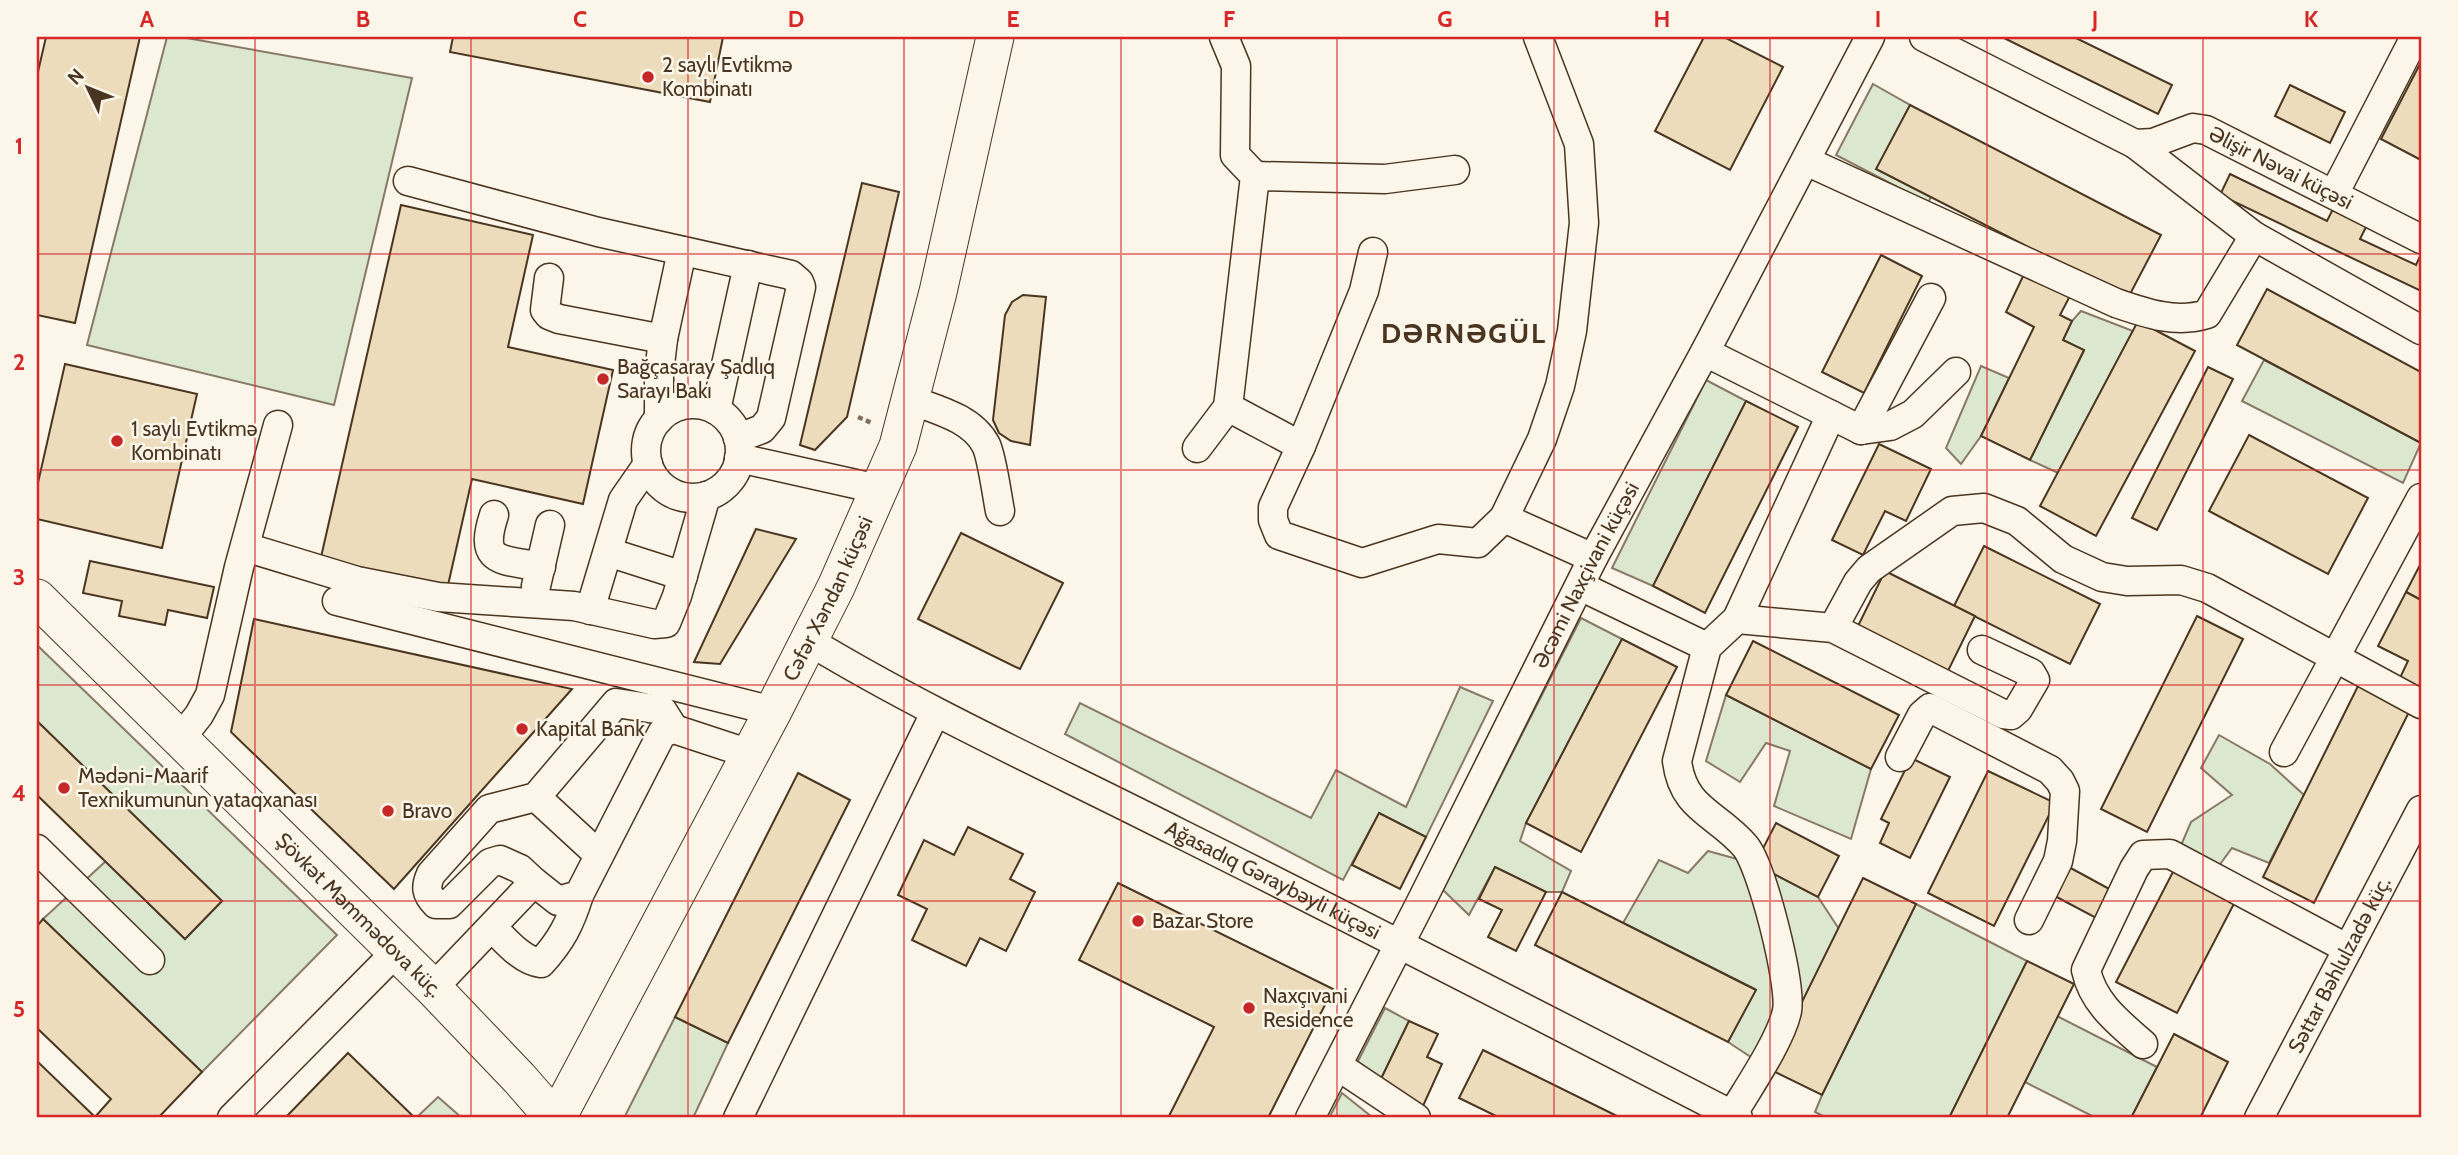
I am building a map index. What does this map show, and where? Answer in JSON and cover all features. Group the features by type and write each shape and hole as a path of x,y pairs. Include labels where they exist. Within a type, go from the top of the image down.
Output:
{"main road":[{"name":"Cəfər Xəndan küçəsi","path":"555,1118 809,641 836,587 898,446 938,292 995,37"},
{"name":"Şövkət Məmmədova küç.","path":"37,598 433,988 555,1118"}],"street":[{"path":"1224,37 1236,66 1235,155 1255,176 1385,179 1455,170"},
{"path":"1373,252 1364,291 1301,446 1273,507 1273,520 1279,535 1362,563 1438,539 1478,543 1504,518 1542,439 1560,386 1574,318 1584,223 1579,144 1538,37"},
{"name":"Əcəmi Naxçivani küçəsi","path":"1310,1118 1593,558 1870,37"},
{"path":"1924,37 2135,144 2254,236 2421,330"},
{"path":"2334,194 2415,37"},
{"name":"Əlişir Nəvai küçəsi","path":"2135,144 2152,143 2193,128 2206,130 2421,239"},
{"path":"1805,161 2116,303 2174,318 2191,319 2207,314 2254,236"},
{"path":"1197,448 1228,407 1255,176"},
{"path":"408,181 598,232 791,275 802,287 771,418 739,448"},
{"path":"659,419 680,406 692,404 716,410 733,426 739,448 734,474 727,484 706,496 682,497 661,485 648,464 648,440 659,419 659,373 663,339 682,251"},
{"path":"716,410 748,265"},
{"path":"549,278 545,310 549,315 663,339"},
{"path":"1861,430 1931,298"},
{"path":"1704,352 1861,430 1890,426 1913,414 1956,372"},
{"path":"911,400 957,418 986,445 1000,511"},
{"path":"1228,407 1301,446"},
{"path":"1735,1117 1781,1029 1787,1009 1787,991 1766,897 1747,848 1688,797 1679,779 1677,761 1707,647 1737,619 1831,415"},
{"path":"180,739 199,715 210,695 245,547 278,425"},
{"path":"739,448 878,489"},
{"path":"590,610 623,500 648,464"},
{"path":"245,547 357,581 438,597 533,602 590,610 654,624 667,623 706,496"},
{"path":"2284,752 2421,498"},
{"path":"1833,628 1868,569 1952,511 1984,508 2017,521 2063,559 2102,577 2127,581 2181,580 2207,588 2421,704"},
{"path":"494,515 488,534 490,551 507,560 541,567"},
{"path":"1504,518 1593,558"},
{"path":"533,602 550,525"},
{"path":"608,552 683,576"},
{"path":"1580,586 1707,647"},
{"path":"337,601 773,711"},
{"path":"1737,619 1833,628 1969,698 2011,715 2018,709 2035,680 2031,673 1982,650"},
{"name":"Ağasadıq Gəraybəyli küçəsi","path":"809,641 934,713 1027,756 1400,944 1735,1117"},
{"path":"579,895 558,901 520,869 500,860 490,863 449,904 436,904 428,896 426,885 431,874 489,809 536,797 616,703 662,710 674,729"},
{"path":"1900,757 1922,715 1930,708 2050,770 2060,781 2065,791 2058,861 2029,920"},
{"path":"738,1118 934,713"},
{"path":"492,927 521,954 541,964 570,924 579,895 662,733 674,729 750,754"},
{"path":"536,797 600,855"},
{"name":"Səttar Bəhlulzadə küç.","path":"2259,1118 2421,810"},
{"path":"37,849 150,960"},
{"path":"2143,1044 2108,1014 2089,986 2086,970 2143,855 2170,854 2348,949"},
{"path":"433,988 534,882"},
{"path":"232,1118 396,952"},
{"path":"1338,1066 1416,1118"}],"green space":[{"path":"167,37 181,37 412,78 334,405 87,345"},
{"path":"1873,84 1910,105 1877,169 1931,197 1928,203 1836,155"},
{"path":"2081,311 2133,331 2058,473 2030,460 2084,351 2063,340 2072,321"},
{"path":"2264,360 2421,443 2403,483 2242,401"},
{"path":"1981,366 2009,378 1981,436 1961,464 1946,448"},
{"path":"1706,380 1746,401 1653,586 1612,568"},
{"path":"1581,618 1622,639 1526,823 1520,841 1571,871 1562,892 1546,892 1495,867 1469,915 1443,890"},
{"path":"37,645 337,935 202,1072 43,919 106,861 185,939 222,901 37,721"},
{"path":"1460,687 1493,701 1426,837 1379,813 1343,880 1065,734 1080,703 1311,818 1336,770 1406,807"},
{"path":"1726,695 1871,769 1851,839 1774,806 1790,751 1766,743 1740,782 1706,761"},
{"path":"2219,735 2270,764 2304,795 2269,863 2232,848 2218,867 2179,850 2191,822 2232,795 2201,768"},
{"path":"1708,851 1755,864 1818,897 1839,929 1769,1069 1728,1042 1755,989 1623,923 1659,860 1688,873"},
{"path":"1916,904 2027,961 1949,1118 1827,1118 1815,1112 1822,1095"},
{"path":"1385,1008 1409,1021 1378,1085 1354,1069"},
{"path":"2057,1016 2157,1067 2131,1118 2096,1118 2025,1082"},
{"path":"675,1017 728,1043 693,1118 624,1118"},
{"path":"1342,1093 1372,1117 1372,1118 1329,1118"},
{"path":"438,1097 462,1118 416,1118"}],"building":[{"path":"46,37 140,37 75,323 37,315 37,76"},
{"name":"2 saylı Evtikmə Kombinatı","path":"453,37 723,37 710,102 450,52"},
{"path":"1704,37 1724,37 1783,67 1730,170 1655,131"},
{"path":"2002,37 2074,37 2172,85 2158,114"},
{"path":"2421,62 2421,160 2381,139"},
{"path":"2290,85 2345,112 2330,143 2275,116"},
{"path":"1910,105 2161,235 2128,298 1876,169"},
{"path":"2230,174 2327,221 2334,207 2368,223 2360,239 2416,265 2421,254 2421,291 2220,195"},
{"path":"862,183 899,192 847,417 815,450 800,445"},
{"path":"401,205 533,235 508,347 613,370 583,504 472,479 446,594 319,566"},
{"path":"1881,255 1922,276 1864,393 1822,372"},
{"path":"2025,272 2071,294 2060,315 2072,321 2063,340 2084,350 2030,460 1981,436 2034,327 2006,312"},
{"path":"2267,289 2421,372 2421,443 2237,345"},
{"path":"1023,295 1046,297 1030,445 1011,441 999,433 993,420 1005,315 1012,302"},
{"path":"2138,321 2195,351 2096,536 2040,506"},
{"name":"1 saylı Evtikmə Kombinatı","path":"65,364 197,394 162,548 37,519 37,487"},
{"path":"2208,367 2233,379 2157,530 2132,518"},
{"path":"1746,401 1798,427 1705,613 1653,586"},
{"path":"2249,435 2368,498 2328,574 2209,511"},
{"path":"1879,444 1931,469 1906,521 1885,511 1863,555 1832,540"},
{"path":"756,529 796,539 720,664 694,662"},
{"path":"961,533 1063,583 1020,669 918,619"},
{"path":"1984,546 2100,604 2070,664 1954,606"},
{"path":"90,561 214,587 207,618 168,610 165,625 119,616 122,601 83,593"},
{"path":"2421,563 2421,600 2406,592"},
{"path":"1885,571 1975,616 1946,675 1856,630"},
{"path":"2406,592 2421,600 2421,691 2399,680 2408,661 2378,646"},
{"path":"2197,616 2243,639 2147,832 2101,809"},
{"name":"Bravo","path":"254,619 572,689 394,889 231,732"},
{"path":"1622,639 1677,667 1581,852 1526,823"},
{"path":"1753,641 1899,715 1871,769 1726,695"},
{"path":"2359,684 2410,710 2314,903 2263,877"},
{"path":"37,721 222,901 185,939 37,795"},
{"path":"1911,758 1950,777 1910,858 1880,843 1889,823 1881,819"},
{"path":"1988,771 2055,803 1994,926 1928,893"},
{"path":"798,773 850,800 728,1043 675,1017"},
{"path":"1379,813 1426,837 1400,889 1352,865"},
{"path":"1776,823 1839,856 1818,897 1755,864"},
{"path":"968,827 1023,854 1010,879 1035,892 1006,951 980,938 966,966 912,940 927,909 898,895 924,840 954,855"},
{"path":"2067,866 2113,891 2098,919 2051,894"},
{"path":"2176,866 2237,898 2177,1013 2116,982"},
{"path":"1495,867 1546,892 1516,951 1488,937 1502,910 1479,899"},
{"path":"1863,878 1916,904 1822,1095 1769,1069"},
{"name":"Naxçıvani Residence","path":"1118,883 1333,989 1268,1118 1168,1118 1214,1027 1079,960"},
{"path":"1562,892 1756,990 1728,1042 1535,945"},
{"path":"43,919 202,1072 158,1118 37,1118 37,1061 95,1117 111,1099 37,1028 37,926"},
{"path":"2027,961 2074,984 2007,1118 1949,1118"},
{"path":"1409,1021 1438,1034 1427,1057 1442,1064 1423,1106 1378,1085"},
{"path":"2174,1034 2228,1062 2200,1118 2131,1118"},
{"path":"1483,1050 1621,1118 1500,1118 1459,1098"},
{"path":"348,1053 415,1118 285,1118"}],"place":[{"name":"2 saylı Evtikmə Kombinatı","path":"648,77"},
{"name":"Bağçasaray Şadlıq Sarayı Bakı","path":"603,379"},
{"name":"1 saylı Evtikmə Kombinatı","path":"117,441"},
{"name":"Kapital Bank","path":"522,729"},
{"name":"Mədəni-Maarif Texnikumunun yataqxanası","path":"64,788"},
{"name":"Bravo","path":"388,811"},
{"name":"Bazar Store","path":"1138,921"},
{"name":"Naxçıvani Residence","path":"1249,1008"}],"district":[{"name":"DƏRNƏGÜL","path":"1464,333"}]}
